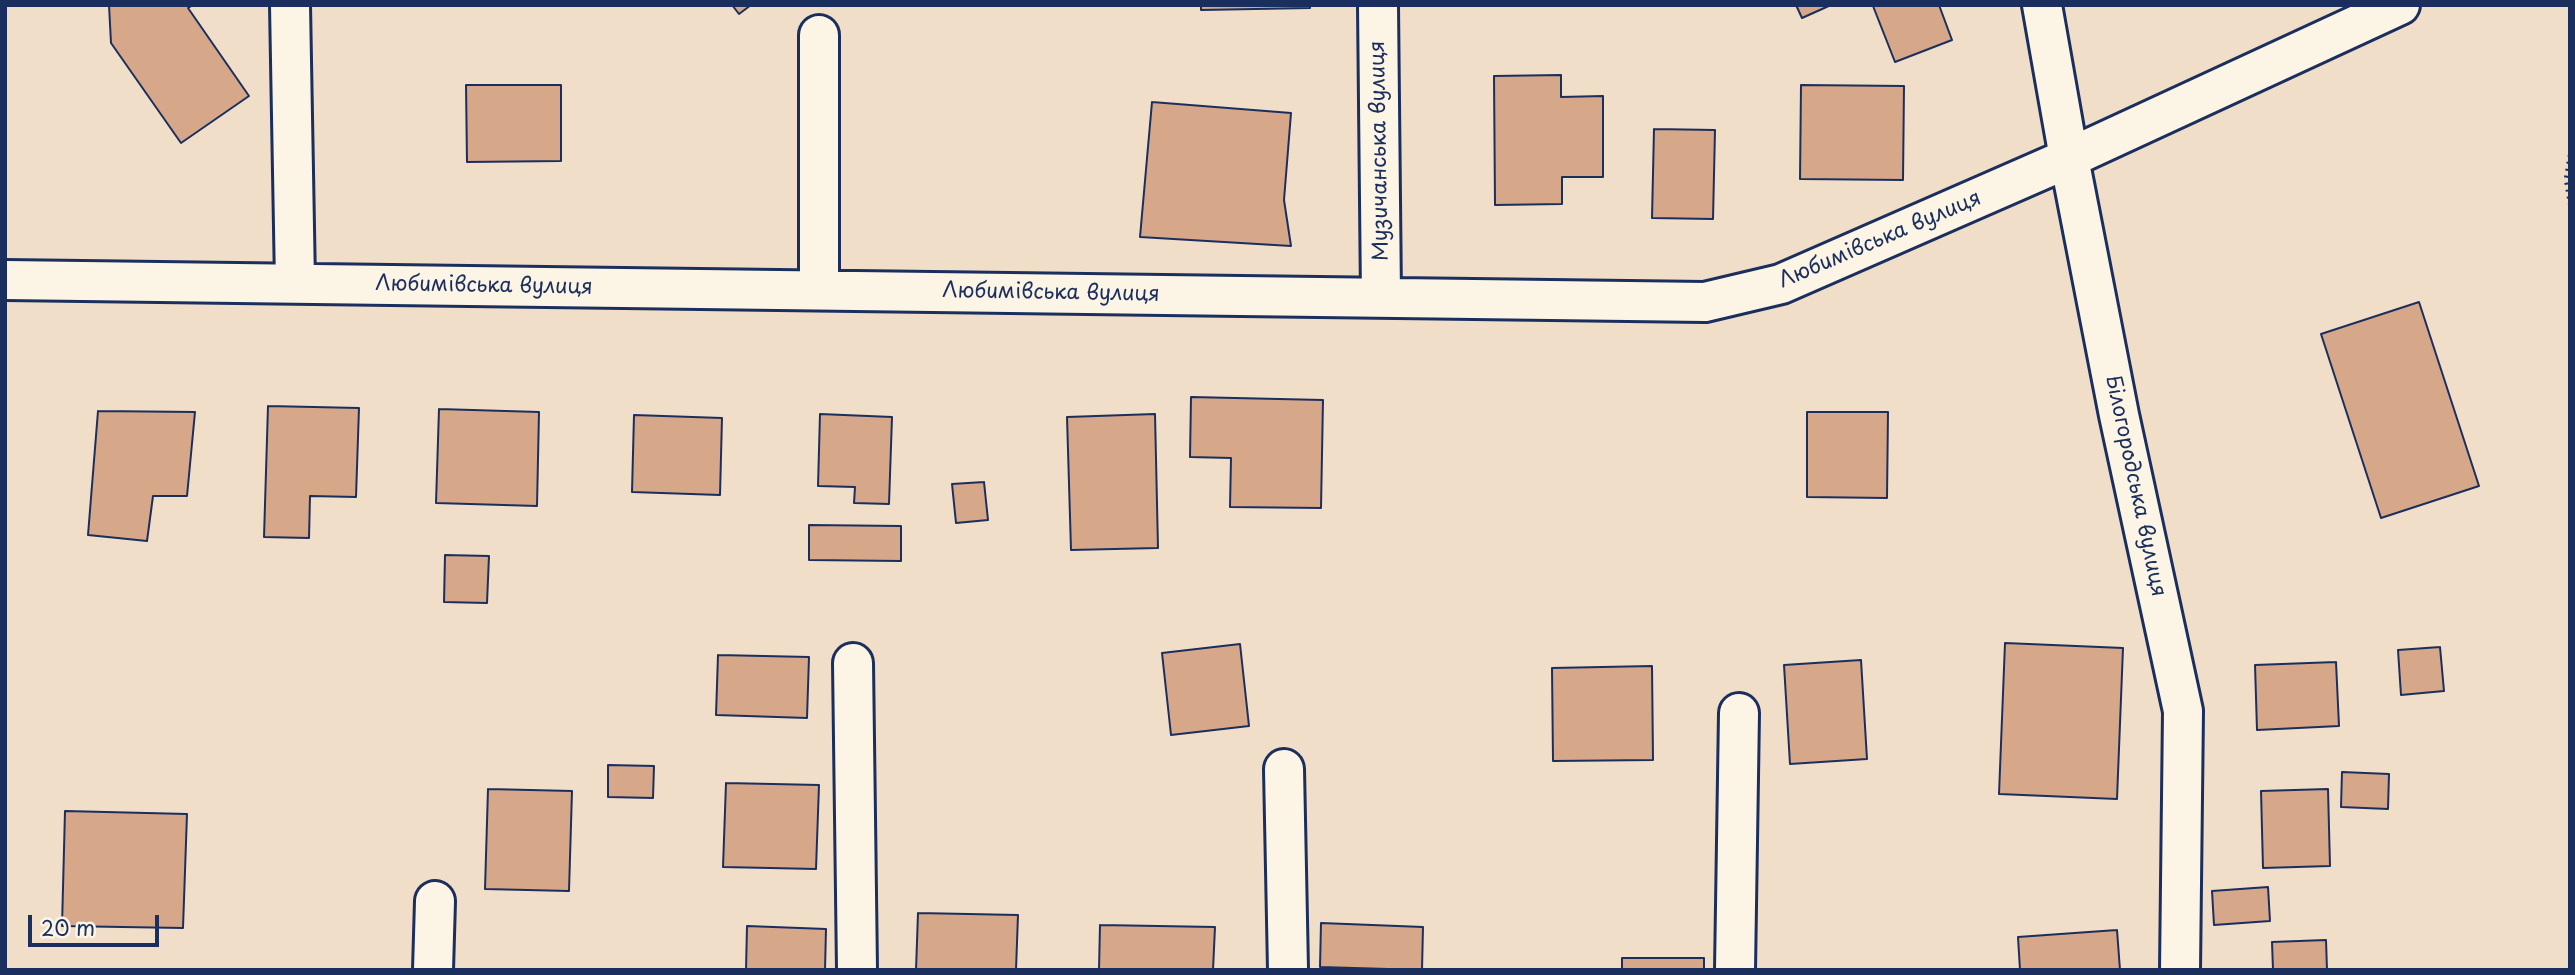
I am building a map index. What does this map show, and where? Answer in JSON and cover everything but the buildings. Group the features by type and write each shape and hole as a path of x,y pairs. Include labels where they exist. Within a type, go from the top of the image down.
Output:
{"street":[{"path":"290,5 295,283"},
{"name":"Музичанська вулиця","path":"1378,5 1381,297"},
{"name":"Білогородська вулиця","path":"2042,5 2119,415 2183,710 2180,970"},
{"name":"Любимівська вулиця","path":"5,280 1706,302 1782,284 2069,158 2400,5"},
{"path":"819,35 819,290"},
{"path":"853,663 858,970"},
{"path":"1735,970 1739,713"},
{"path":"1284,769 1288,970"},
{"path":"433,970 435,901"}],"path":[{"path":"2570,155 2566,178 2570,204"}]}
